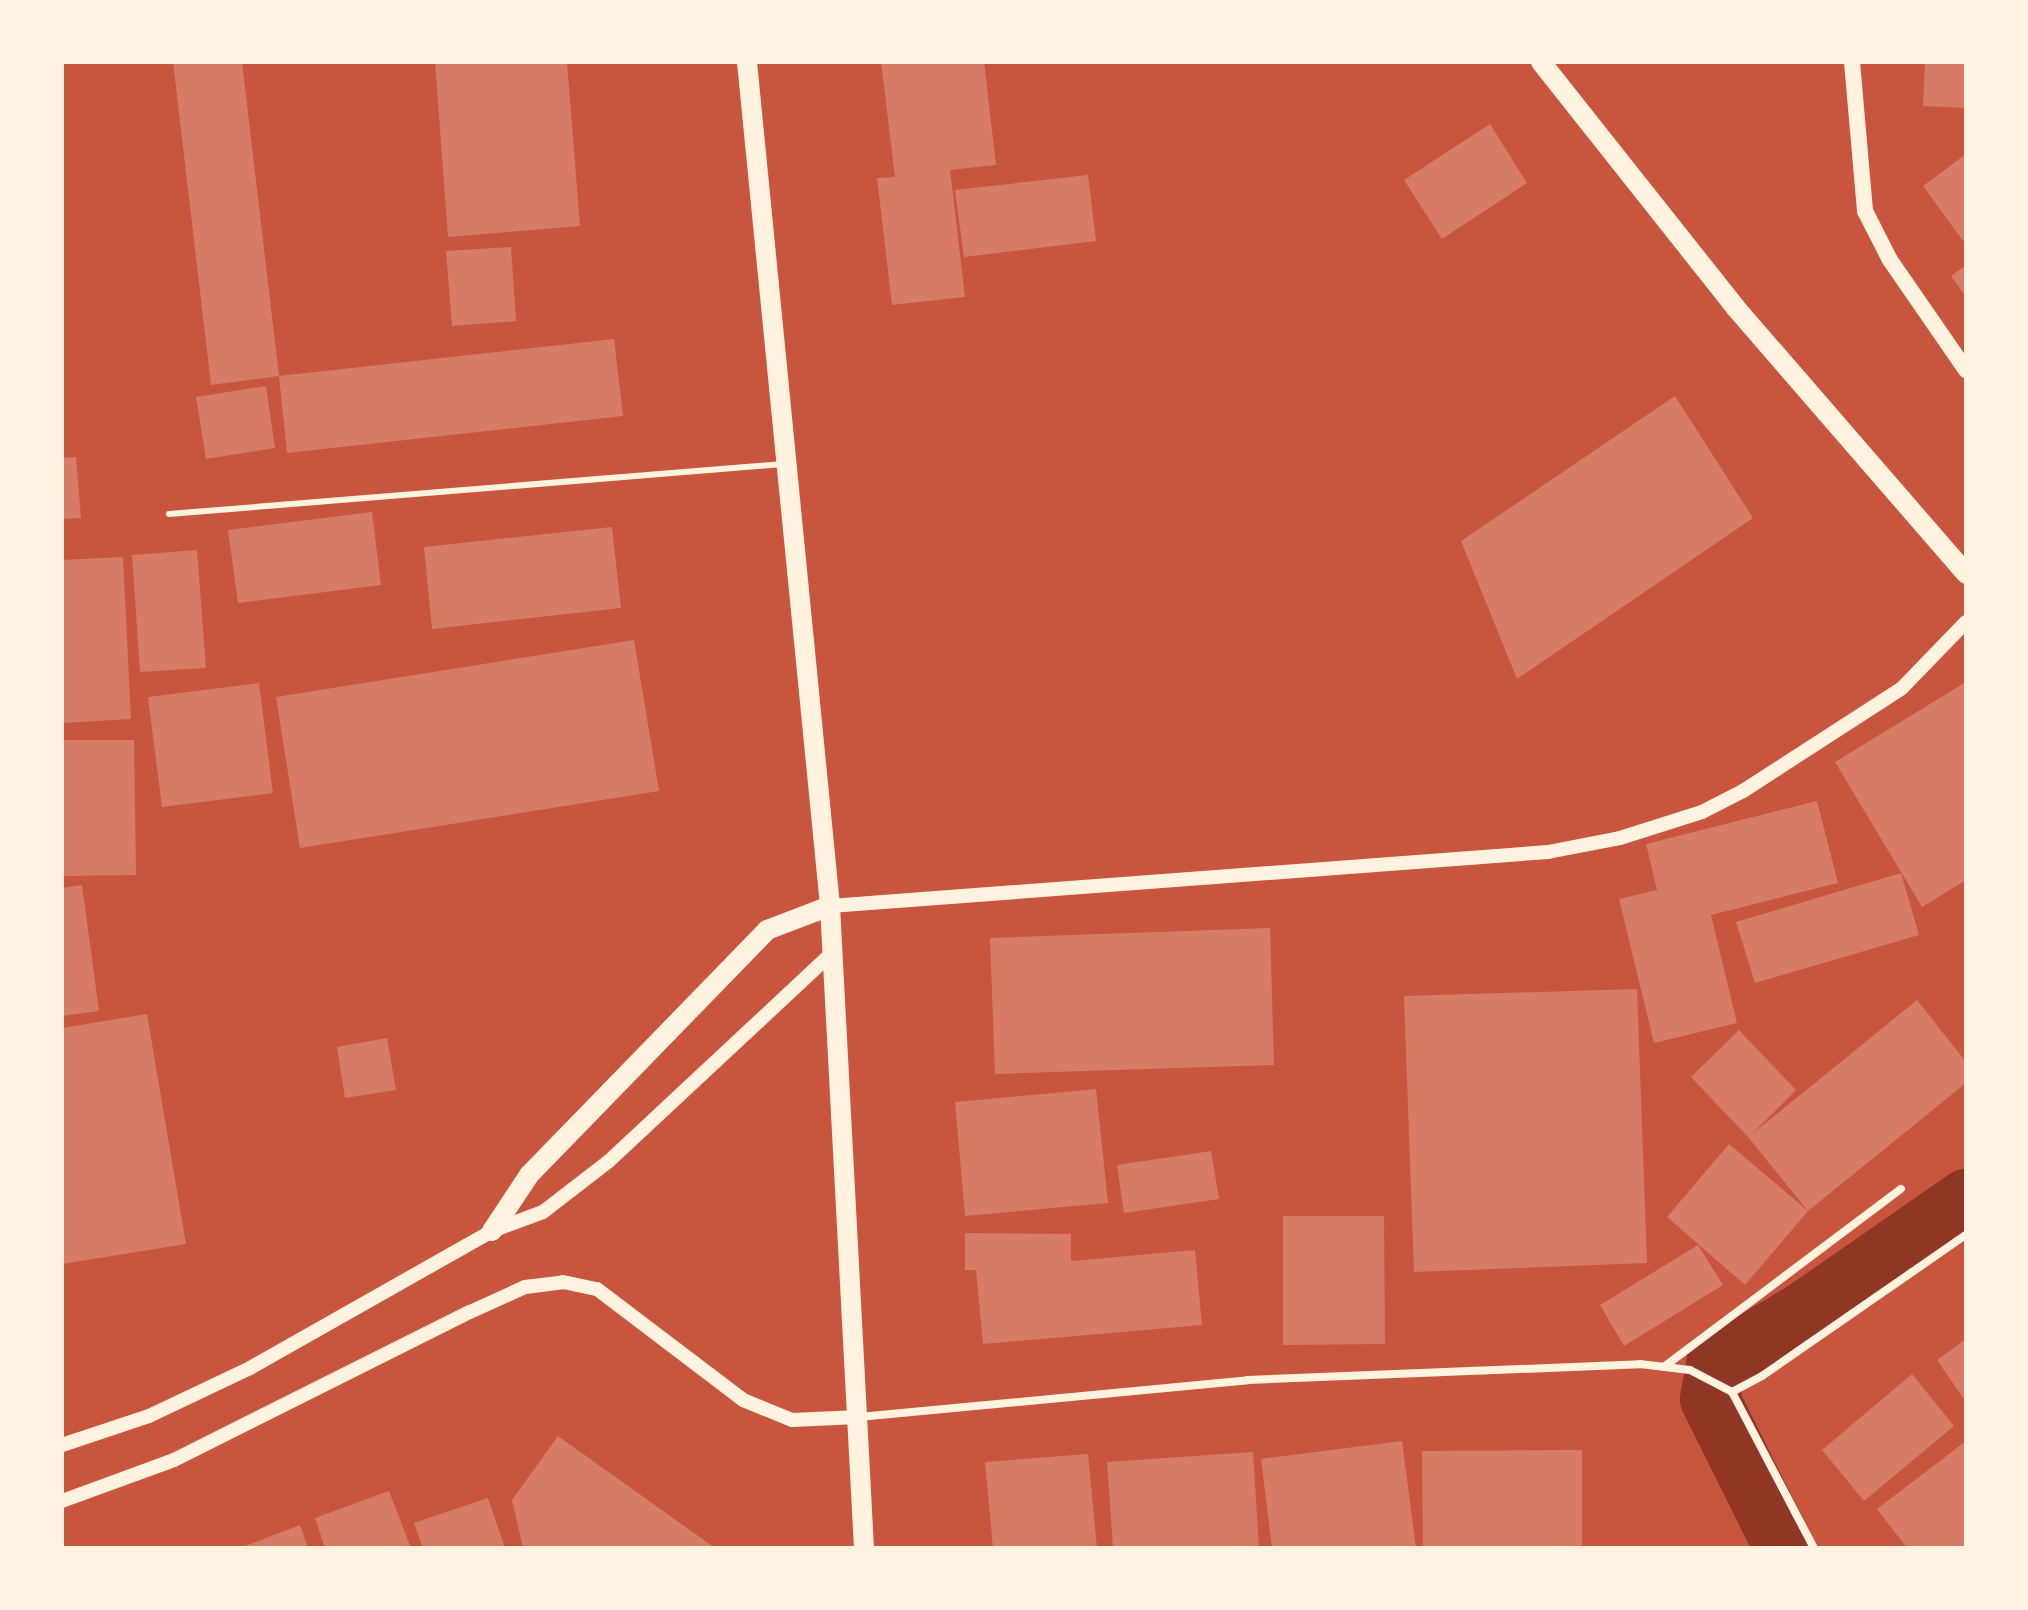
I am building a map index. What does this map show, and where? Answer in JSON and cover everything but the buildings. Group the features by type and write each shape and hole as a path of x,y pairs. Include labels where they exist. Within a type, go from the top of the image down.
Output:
{"main road":[{"path":"747,62 830,906 864,1548"},
{"path":"1541,62 1735,307 1966,574"},
{"path":"1852,62 1865,211 1890,260 1966,370"},
{"path":"492,1231 529,1175 767,930 830,906"}],"street":[{"path":"830,906 1548,852 1620,838 1702,812 1743,791 1902,688 1966,622"},
{"path":"62,1445 149,1416 250,1368 492,1231 543,1212 609,1161 832,953"},
{"path":"1665,1366 1901,1189"},
{"path":"1730,1391 1762,1376 1966,1235"},
{"path":"62,1501 174,1460 483,1305 525,1287 563,1282 597,1289 743,1400 792,1420 859,1417 1248,1380 1640,1364 1690,1370 1730,1391 1814,1548"}],"lane":[{"path":"169,514 786,464"}],"waterway":[{"path":"1784,1548 1710,1399 1716,1364 1802,1313 1966,1199"}]}
